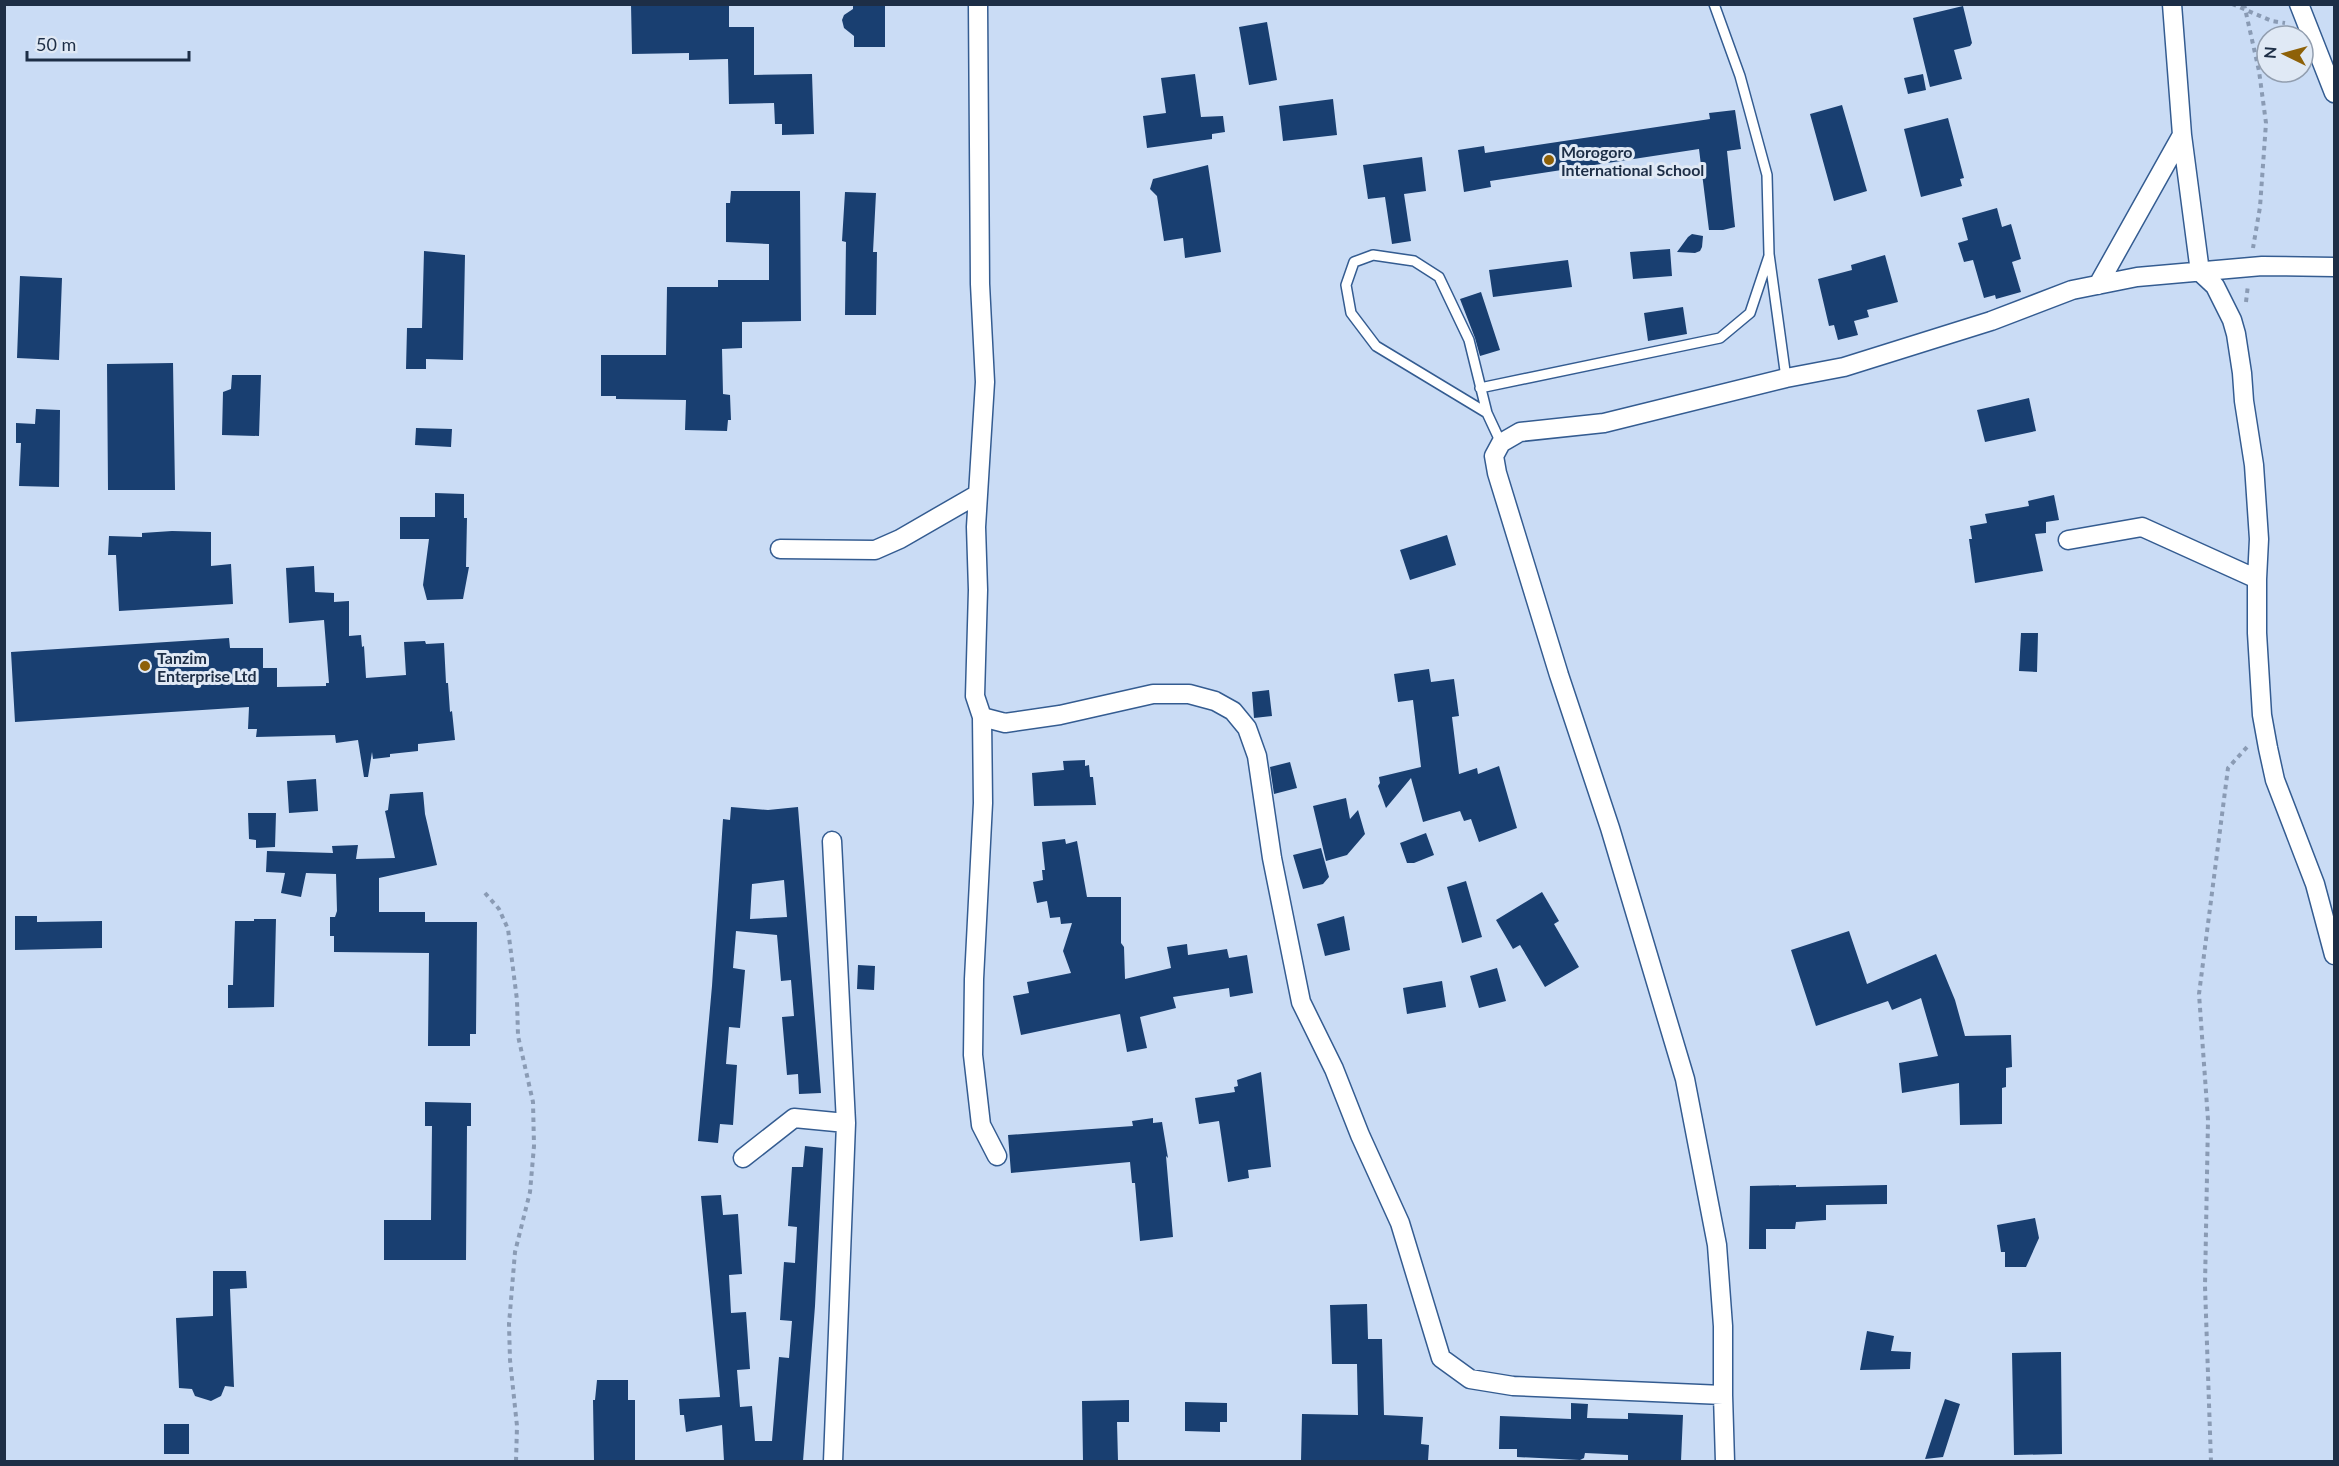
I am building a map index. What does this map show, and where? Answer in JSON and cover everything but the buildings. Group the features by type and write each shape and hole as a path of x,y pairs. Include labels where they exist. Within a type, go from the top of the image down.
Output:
{"street":[{"path":"978,4 980,284 985,382 975,527 978,590 975,696 981,717 982,803 973,1055 981,1125 997,1156"},
{"path":"2172,4 2182,135 2200,272 2215,286 2236,334 2254,465 2259,539 2257,633 2264,728 2275,780 2315,884 2334,955"},
{"path":"2299,4 2307,24"},
{"path":"2315,44 2334,93"},
{"path":"2098,285 2182,135"},
{"path":"1725,1461 1722,1395 1723,1326 1717,1245 1684,1079 1610,828 1559,675 1494,456 1501,443 1520,432 1604,423 1786,378 1844,367 1991,321 2072,290 2138,277 2250,267 2334,267"},
{"path":"780,549 875,550 978,494"},
{"path":"2068,540 2142,528 2257,579"},
{"path":"981,717 1005,723 1060,716 1153,694 1189,694 1215,701 1233,711 1247,728 1257,756 1272,858 1301,1002 1334,1069 1360,1136 1400,1223 1442,1358 1470,1379 1513,1386 1722,1395"},
{"path":"832,841 846,1123 833,1461"},
{"path":"743,1158 794,1118 846,1123"}],"lane":[{"path":"1714,4 1740,76 1767,176 1769,254 1786,378"},
{"path":"1480,388 1720,338 1750,313 1769,254"},
{"path":"1486,413 1376,346 1351,313 1346,285 1354,262 1373,255 1414,261 1439,277 1469,340 1486,413 1501,443"}],"path":[{"path":"2232,4 2272,21 2288,24"},
{"path":"2244,4 2259,71 2266,123 2260,207 2245,310"},
{"path":"2211,1461 2205,1286 2208,1120 2199,994 2228,768 2264,728"},
{"path":"485,893 499,909 508,929 517,1000 518,1036 533,1102 534,1146 530,1192 515,1252 509,1324 510,1360 517,1426 516,1461"}],"place":[{"name":"Morogoro International School","path":"1549,160"},
{"name":"Tanzim Enterprise Ltd","path":"145,666"}]}
